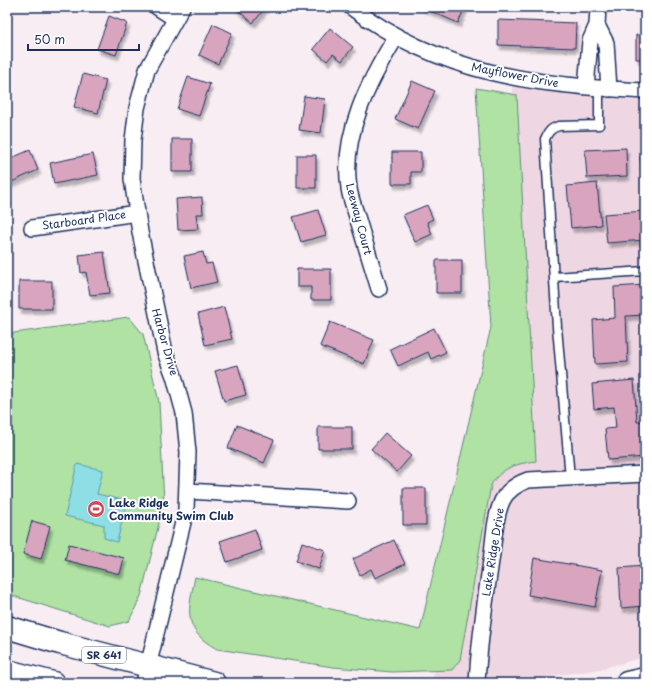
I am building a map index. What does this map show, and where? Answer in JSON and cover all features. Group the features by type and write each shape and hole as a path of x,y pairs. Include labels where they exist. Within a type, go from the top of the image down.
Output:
{"main road":[{"name":"SR 641","path":"7,628 146,675 214,683"},
{"path":"7,672 53,683"},
{"path":"627,683 645,679"}],"street":[{"path":"157,7 178,13"},
{"name":"Mayflower Drive","path":"351,7 396,38 431,54 464,66 539,81 645,92"},
{"path":"598,7 597,25 590,41 598,88"},
{"name":"Harbor Drive","path":"146,675 186,510 188,491 188,452 184,413 174,376 165,352 153,300 137,213 132,178 133,140 137,108 147,70 178,13"},
{"path":"597,25 606,43 598,88"},
{"name":"Leeway Court","path":"379,289 349,188 347,165 354,125 367,91 396,38"},
{"name":"Starboard Place","path":"32,228 137,213"},
{"name":"Lake Ridge Drive","path":"477,683 480,640 497,521 502,500 508,491 517,484 528,480 645,474"},
{"path":"188,491 348,501"}],"lane":[{"path":"570,478 545,139 548,132 559,126 599,125 598,88"},
{"path":"554,277 645,271"}],"shaded area":[{"path":"512,86 556,93 645,101 645,657 596,670 510,682 432,683 482,448 527,446"}],"green space":[{"path":"476,88 517,95 536,461 510,467 500,474 491,485 460,660 452,670 392,672 333,667 217,649 198,635 190,619 191,600 195,577 420,630 491,327"},
{"path":"129,317 143,334 159,402 164,503 141,596 129,621 110,626 7,594 7,334"}],"water":[{"name":"Lake Ridge Community Swim Club","path":"77,464 103,470 97,494 127,501 117,542 104,538 104,525 65,516"}],"building":[{"path":"234,7 266,7 253,23"},
{"path":"421,7 465,7 458,23"},
{"path":"109,16 127,23 116,55 97,49"},
{"path":"498,20 576,23 575,48 498,45"},
{"path":"213,24 232,33 218,64 199,55"},
{"path":"330,28 353,47 342,61 333,54 327,61 313,49"},
{"path":"636,35 645,35 645,59 636,59"},
{"path":"83,74 106,80 98,113 74,107"},
{"path":"188,77 210,84 199,116 177,109"},
{"path":"412,81 435,91 418,129 395,119"},
{"path":"304,96 325,99 321,133 299,130"},
{"path":"172,139 192,139 192,172 172,172"},
{"path":"626,148 627,176 587,178 585,150"},
{"path":"30,150 38,170 7,184 7,160"},
{"path":"392,152 421,152 421,172 411,172 411,184 392,184"},
{"path":"93,154 98,175 54,184 50,163"},
{"path":"297,155 316,155 316,188 297,188"},
{"path":"645,156 645,187 643,187 640,157"},
{"path":"597,183 601,225 571,228 567,186"},
{"path":"202,197 203,214 196,214 198,229 178,230 176,199"},
{"path":"427,205 433,219 427,222 432,234 415,242 403,215"},
{"path":"318,210 326,235 301,242 293,217"},
{"path":"645,211 645,240 607,243 604,214"},
{"path":"104,252 110,293 90,295 86,272 81,273 79,255"},
{"path":"203,252 206,264 212,263 217,282 191,288 184,256"},
{"path":"436,260 462,260 462,293 436,293"},
{"path":"297,269 331,269 331,300 311,300 311,287 297,287"},
{"path":"19,281 52,281 52,309 19,309"},
{"path":"645,285 645,315 626,316 628,362 595,364 593,320 615,318 614,287"},
{"path":"224,307 232,339 205,345 198,314"},
{"path":"330,322 374,340 364,364 320,346"},
{"path":"434,328 446,352 431,359 428,352 398,366 390,349"},
{"path":"238,365 246,395 224,401 215,371"},
{"path":"634,380 637,422 645,421 645,457 608,460 605,429 616,428 614,407 594,409 592,384"},
{"path":"237,425 274,440 264,463 228,448"},
{"path":"318,427 352,427 352,449 318,449"},
{"path":"385,433 411,456 397,472 371,449"},
{"path":"403,488 426,488 426,525 403,525"},
{"path":"32,521 50,526 41,559 23,554"},
{"path":"255,529 262,550 227,562 220,541"},
{"path":"394,540 405,564 375,578 371,569 360,575 353,559"},
{"path":"302,542 325,550 319,569 296,561"},
{"path":"69,544 124,558 120,574 65,560"},
{"path":"534,558 602,570 595,607 528,595"},
{"path":"645,566 645,606 621,608 619,568"}],"place":[{"name":"Lake Ridge Community Swim Club","path":"96,509"}]}
